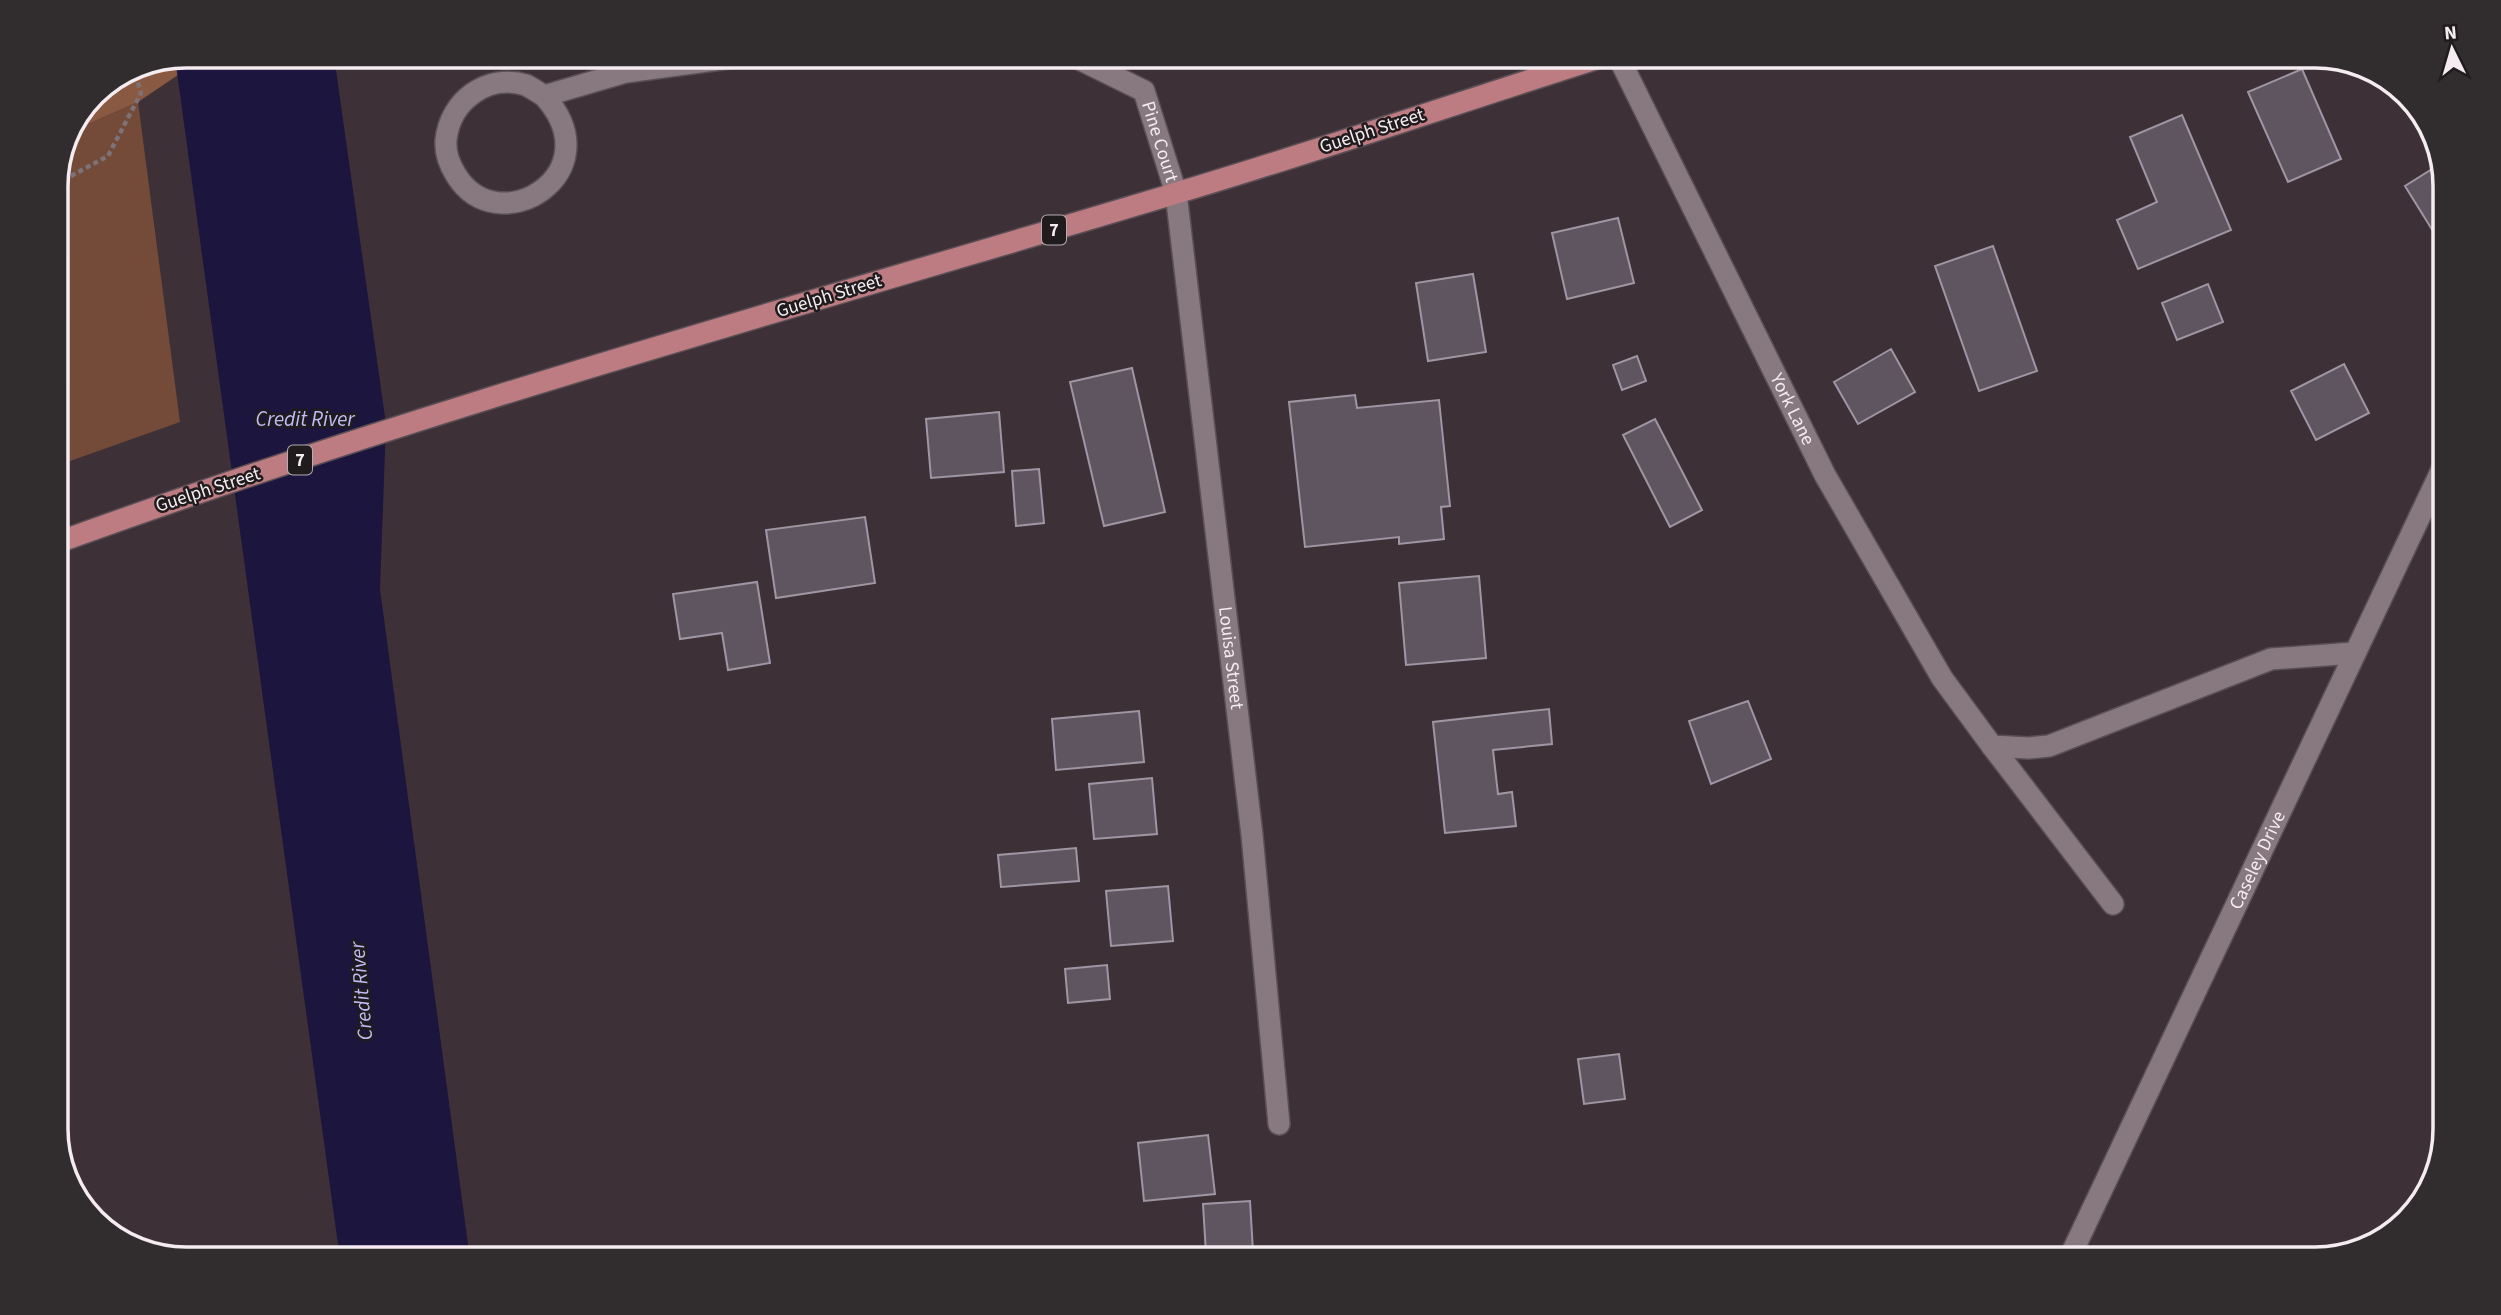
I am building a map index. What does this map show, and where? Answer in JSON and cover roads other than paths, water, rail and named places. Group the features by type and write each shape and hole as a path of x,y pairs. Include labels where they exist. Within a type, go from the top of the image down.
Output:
{"main road":[{"name":"Guelph Street","path":"69,538 165,503 514,390 1176,193 1567,68"}],"street":[{"path":"544,96 558,110 566,129 567,149 561,168 550,184 534,197 515,202 495,202 476,195 460,182 450,165 446,146 447,126 456,108 470,94 488,85 508,82 527,86 544,96 626,72 656,68"},
{"name":"Pine Court","path":"1097,68 1144,91 1176,193"},
{"name":"York Lane","path":"1624,68 1825,475 1942,678 2113,904"},
{"name":"Louisa Street","path":"1176,193 1252,835 1279,1124"},
{"name":"Caseley Drive","path":"2075,1247 2432,489"},
{"path":"1992,746 2049,746 2271,659 2354,653"}],"water":[{"name":"Credit River","path":"336,68 386,424 380,589 468,1247 338,1247 177,69"}]}
